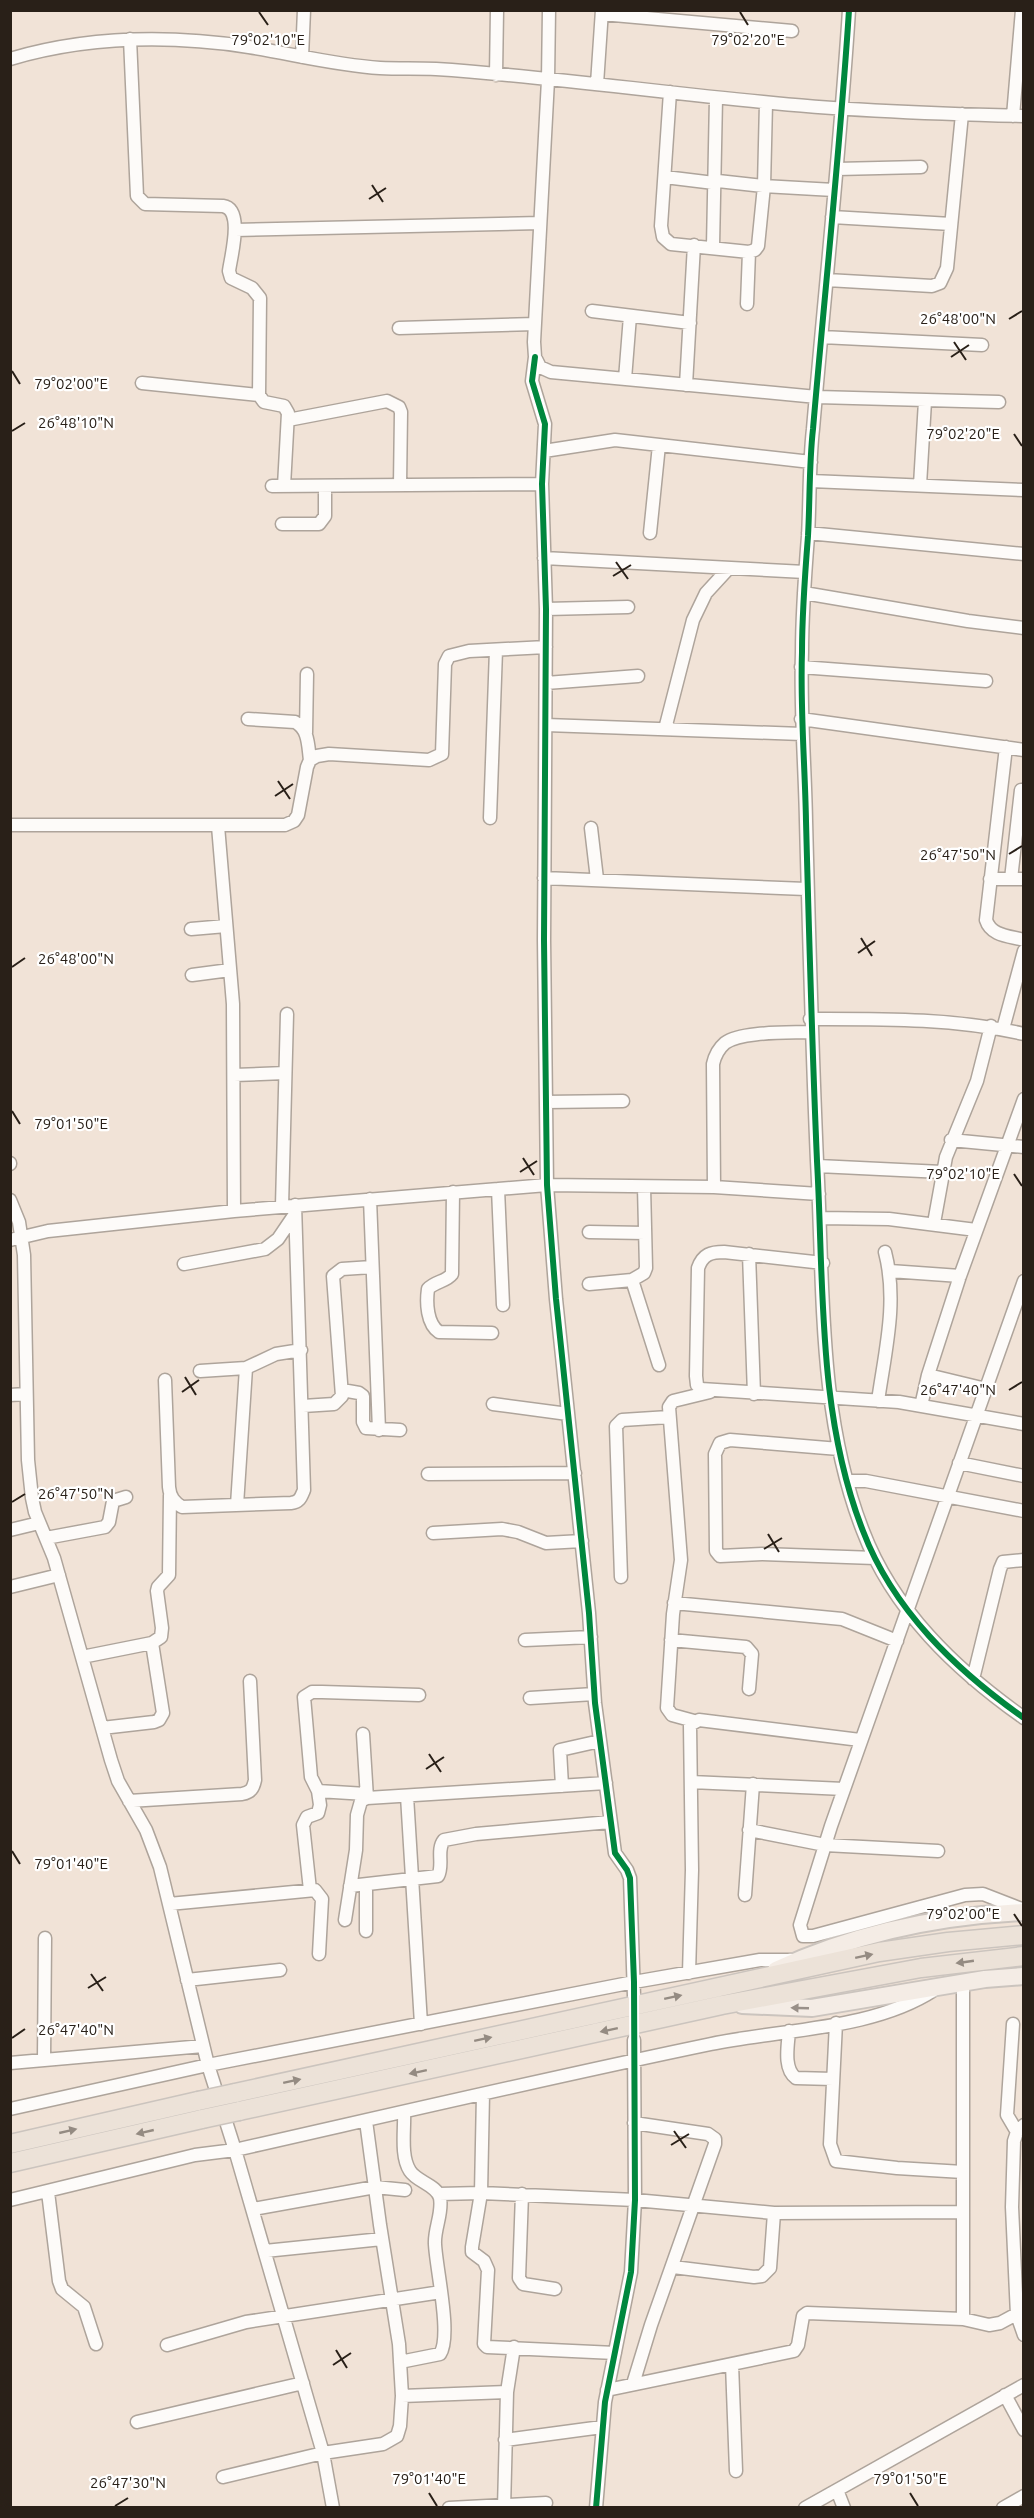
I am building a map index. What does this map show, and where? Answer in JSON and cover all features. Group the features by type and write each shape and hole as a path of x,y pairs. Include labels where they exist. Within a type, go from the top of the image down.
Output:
{"highway":[{"path":"237,2102 759,1978 891,1951 948,1942 1023,1935"},
{"path":"10,2144 200,2110 723,2005 921,1968 1023,1956"},
{"path":"10,2163 200,2110"}],"main road":[{"path":"759,1978 798,1960 858,1938 911,1926 1023,1911"},
{"path":"723,2005 812,2008 963,1982 1023,1976"}],"street":[{"path":"302,57 304,10"},
{"path":"496,75 497,10"},
{"path":"549,10 548,80 532,381 543,413 544,451 542,484 546,609 544,878 547,1185 591,1637 594,1694 615,1854 630,1878 634,1996"},
{"path":"849,10 843,108 811,462 801,667 810,1018 823,1263 823,1327 839,1449 862,1531 875,1558 908,1612 926,1633 973,1679 1023,1718"},
{"path":"10,59 42,50 84,43 130,39 212,42 337,64 437,69 766,103 1018,116 1022,10"},
{"path":"597,84 602,12 792,31"},
{"path":"130,39 138,198 145,204 228,206 235,215 229,271 231,278 252,288 260,297 259,394 264,402 285,406 288,413 278,486 542,484"},
{"path":"670,92 661,226 663,237 671,244 713,246 749,252 758,246 764,186 766,103"},
{"path":"713,246 716,98"},
{"path":"827,280 932,285 940,283 947,268 962,114"},
{"path":"837,169 921,167"},
{"path":"665,177 714,183 718,181 834,190"},
{"path":"832,217 951,224"},
{"path":"235,230 540,223"},
{"path":"686,385 694,245"},
{"path":"747,304 749,252"},
{"path":"592,311 690,323"},
{"path":"625,379 630,316"},
{"path":"399,328 535,324"},
{"path":"822,337 982,345"},
{"path":"535,357 540,367 551,372 817,397 999,402"},
{"path":"142,383 259,394"},
{"path":"288,420 387,401 394,402 401,412 400,485"},
{"path":"920,485 925,401"},
{"path":"544,451 604,440 811,462"},
{"path":"650,533 659,445"},
{"path":"811,481 1023,490"},
{"path":"282,524 319,524 325,516 326,486"},
{"path":"808,533 1023,554"},
{"path":"544,558 805,572"},
{"path":"665,729 693,620 706,593 729,568"},
{"path":"804,593 1023,628"},
{"path":"546,609 628,607"},
{"path":"310,760 316,756 329,754 429,760 437,758 442,754 444,744 445,664 449,656 457,653 546,647"},
{"path":"490,818 496,650"},
{"path":"801,667 986,681"},
{"path":"10,825 275,826 294,821 298,815 310,760 306,733 307,674"},
{"path":"546,683 638,676"},
{"path":"801,719 1023,750"},
{"path":"248,720 295,722 306,733"},
{"path":"546,725 802,734"},
{"path":"1006,747 986,911 988,928 995,933 1023,940"},
{"path":"990,879 1017,879 1022,790 1001,789"},
{"path":"218,826 230,970 234,1075 234,1211"},
{"path":"591,828 597,879"},
{"path":"544,878 806,889"},
{"path":"191,929 226,926"},
{"path":"933,1223 942,1172 951,1140 997,1028 1023,951"},
{"path":"192,975 230,970"},
{"path":"170,1495 175,1503 182,1507 291,1503 297,1502 302,1497 304,1490 301,1350 291,1209 285,1073 287,1014"},
{"path":"810,1018 928,1020 997,1028 1023,1034"},
{"path":"714,1187 712,1064 717,1051 726,1042 737,1037 811,1032"},
{"path":"234,1075 285,1073"},
{"path":"921,1406 928,1375 960,1276 1023,1099"},
{"path":"546,1102 623,1101"},
{"path":"951,1140 1023,1147"},
{"path":"818,1166 942,1172"},
{"path":"17,1239 48,1231 234,1211 291,1209 370,1199 547,1185 714,1187 819,1194"},
{"path":"589,1284 632,1280 644,1273 646,1268 644,1186"},
{"path":"498,1189 503,1305"},
{"path":"453,1192 452,1274 449,1278 433,1284 428,1289 430,1320 434,1329 439,1332 492,1333"},
{"path":"370,1199 379,1430"},
{"path":"10,1200 17,1214 29,1481 39,1523 59,1575 118,1781 149,1840 160,1868 208,2065 236,2150 323,2453 334,2507"},
{"path":"184,1264 265,1249 278,1239 291,1209"},
{"path":"820,1218 889,1219 976,1230"},
{"path":"588,1232 645,1233"},
{"path":"823,1263 749,1254 713,1252 705,1255 698,1268 696,1376 697,1384 701,1389 710,1392 878,1401 1023,1424"},
{"path":"878,1401 891,1314 890,1271 885,1252"},
{"path":"749,1254 754,1394"},
{"path":"303,1406 334,1404 339,1401 342,1390 333,1276 342,1269 372,1268"},
{"path":"890,1271 960,1276"},
{"path":"632,1280 659,1365"},
{"path":"1023,1281 946,1496 908,1612 860,1740 800,1925 802,1936 807,1937 965,1894 983,1894 1023,1911"},
{"path":"201,1371 246,1368 276,1354 301,1350"},
{"path":"237,1505 246,1368"},
{"path":"928,1375 986,1389"},
{"path":"82,1657 152,1643 161,1637 158,1587 169,1575 170,1495 165,1380"},
{"path":"342,1390 363,1396 363,1422 366,1428 400,1430"},
{"path":"710,1392 669,1403 681,1560 674,1602 667,1708 672,1715 694,1721 758,1726 860,1740"},
{"path":"10,1395 26,1394"},
{"path":"493,1404 568,1413"},
{"path":"621,1576 616,1485 616,1426 622,1420 669,1417"},
{"path":"839,1449 730,1440 720,1443 715,1454 716,1551 720,1556 727,1557 762,1554 875,1558"},
{"path":"959,1463 1023,1476"},
{"path":"428,1474 575,1473"},
{"path":"848,1481 866,1481 1023,1511"},
{"path":"46,1538 105,1527 109,1522 113,1501 126,1497"},
{"path":"10,1530 39,1523"},
{"path":"433,1533 502,1529 518,1532 546,1543 582,1540"},
{"path":"973,1679 999,1569 1003,1562 1023,1560"},
{"path":"10,1587 59,1575"},
{"path":"674,1602 842,1619 897,1641"},
{"path":"525,1640 591,1637"},
{"path":"671,1640 746,1647 752,1654 749,1689"},
{"path":"102,1728 154,1722 163,1713 152,1643"},
{"path":"129,1801 242,1794 254,1788 250,1681"},
{"path":"310,1890 303,1825 307,1817 318,1813 320,1809 318,1791 311,1778 303,1701 307,1694 322,1692 419,1695"},
{"path":"530,1698 594,1694"},
{"path":"689,1973 692,1870 689,1730 694,1721"},
{"path":"345,1920 356,1850 359,1805 366,1796 363,1734"},
{"path":"561,1786 560,1749 600,1740"},
{"path":"691,1782 844,1789"},
{"path":"318,1791 366,1796 407,1796 606,1783"},
{"path":"745,1895 753,1784"},
{"path":"407,1796 421,2024"},
{"path":"350,1886 414,1881 438,1876 441,1872 440,1846 444,1840 476,1834 610,1822"},
{"path":"749,1830 825,1845 938,1851"},
{"path":"366,1884 366,1931"},
{"path":"169,1904 315,1890 322,1899 318,1954"},
{"path":"44,2060 45,1938"},
{"path":"10,2109 208,2065 634,1982 760,1960 798,1960"},
{"path":"187,1980 280,1970"},
{"path":"963,1982 963,2319"},
{"path":"10,2200 195,2155 236,2150 735,2039 890,2012 917,2001 940,1986"},
{"path":"836,2023 830,2144 836,2160 897,2168 963,2172"},
{"path":"1013,2024 1007,2115 1020,2128 1014,2141 1012,2207 1023,2335"},
{"path":"789,2031 788,2062 792,2076 834,2079"},
{"path":"596,2508 607,2390 631,2272 635,2200 634,2040"},
{"path":"10,2063 203,2046"},
{"path":"483,2094 481,2193 472,2247 472,2252 484,2261 488,2270 483,2340 487,2347 615,2353"},
{"path":"404,2112 405,2160 408,2169 413,2176 439,2194 522,2194 635,2200 774,2213 963,2212"},
{"path":"223,2477 323,2453 383,2444 397,2436 402,2396 400,2362 366,2121"},
{"path":"633,2384 651,2325 716,2144 715,2139 708,2134 634,2123"},
{"path":"253,2210 375,2187 405,2190"},
{"path":"48,2192 59,2281 62,2289 84,2307 96,2344"},
{"path":"400,2362 440,2354 442,2350 441,2292 435,2242 441,2201 439,2194"},
{"path":"522,2194 519,2278 523,2284 555,2289"},
{"path":"673,2267 762,2276 770,2268 774,2213"},
{"path":"265,2251 382,2239"},
{"path":"167,2345 230,2325 441,2292"},
{"path":"607,2390 794,2351 798,2345 803,2316 807,2313 963,2319 989,2325 1020,2312"},
{"path":"504,2506 507,2392 514,2347"},
{"path":"732,2364 736,2471"},
{"path":"137,2422 303,2383"},
{"path":"805,2508 1023,2385"},
{"path":"402,2396 507,2392"},
{"path":"1005,2395 1023,2430"},
{"path":"506,2440 602,2427"},
{"path":"837,2490 844,2508"},
{"path":"1003,2508 1023,2496"},
{"path":"449,2508 546,2503"}],"cycle path":[{"path":"849,10 812,442 803,608 802,715 825,1348 837,1441 848,1487 876,1560 891,1587 929,1636 974,1680 1024,1718"},
{"path":"535,357 532,381 545,424 542,484 546,609 544,940 547,1185 556,1299 589,1613 595,1703 615,1853 630,1878 634,1982 635,2200 631,2272 605,2402 596,2508"}]}
